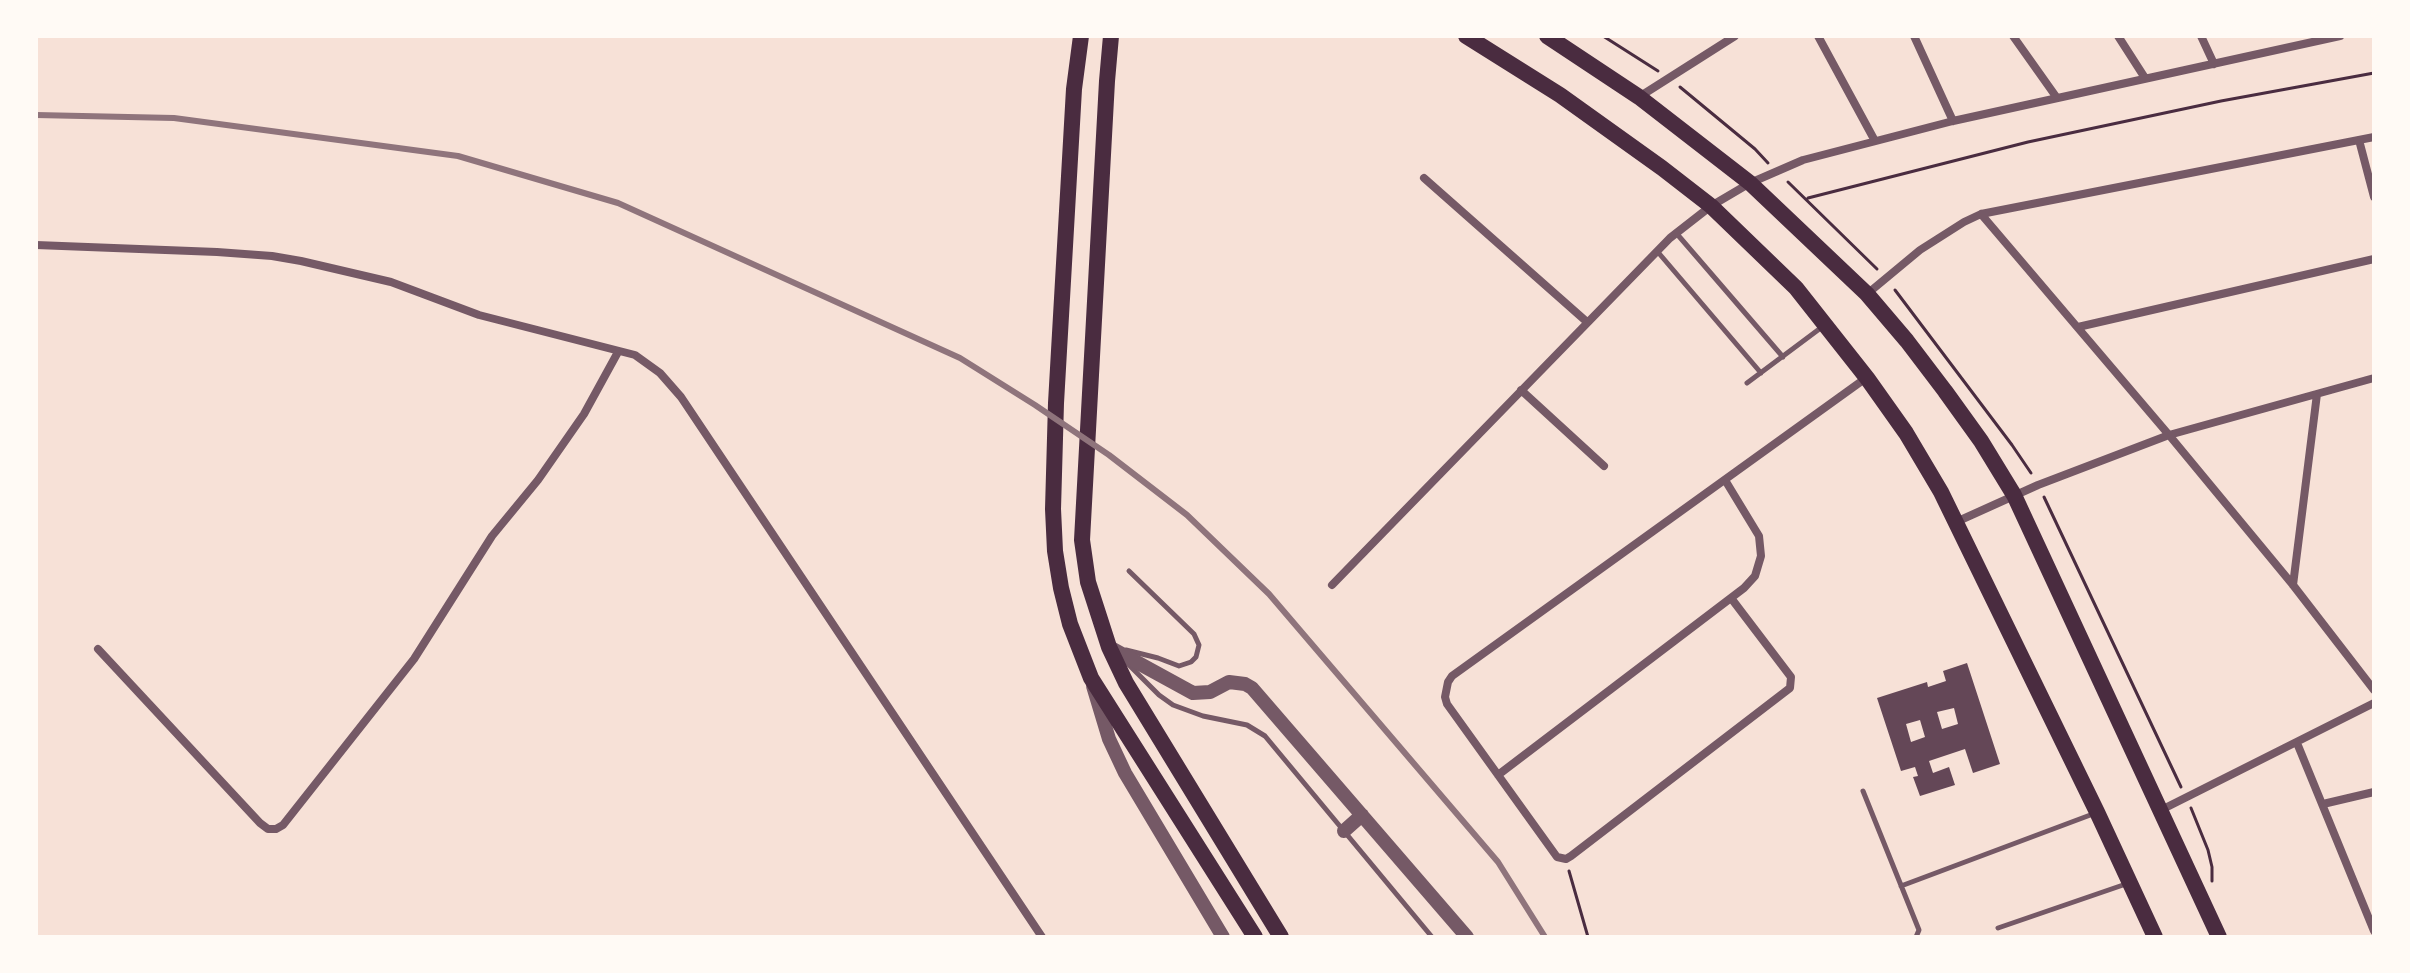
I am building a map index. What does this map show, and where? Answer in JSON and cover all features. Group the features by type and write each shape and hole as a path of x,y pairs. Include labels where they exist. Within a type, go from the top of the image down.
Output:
{"main road":[{"path":"1081,36 1074,89 1056,403 1053,509 1061,588 1070,624 1091,678 1255,937"},
{"path":"1111,36 1082,540 1088,582 1109,647 1126,683 1281,937"},
{"path":"1466,36 1612,131 1711,206 1796,288 1826,324 1906,433 1956,522 2155,937"},
{"path":"1494,36 1499,56"},
{"path":"1547,36 1639,97 1750,183 1867,294 1945,391 2014,495 2219,937"}],"street":[{"path":"1639,97 1735,36"},
{"path":"1818,36 1875,141"},
{"path":"1914,36 1953,121"},
{"path":"2013,36 2057,98"},
{"path":"2118,36 2145,78"},
{"path":"2201,36 2214,64"},
{"path":"1332,585 1657,251 1711,206 1750,183 1803,160 1953,121 2214,64 2300,40 2340,36"},
{"path":"1867,294 1920,250 1981,214 2374,137"},
{"path":"2359,140 2374,197"},
{"path":"1424,178 1587,322"},
{"path":"1981,214 2293,585 2374,690"},
{"path":"36,245 217,252 301,261 391,282 479,315 635,355 660,373 681,397 1042,937"},
{"path":"2078,327 2374,259"},
{"path":"98,649 260,823 268,829 276,829 283,825 414,659 492,536 538,480 584,414 618,352"},
{"path":"1731,598 1791,677 1790,688 1566,859 1557,857 1447,704 1446,688 1452,676 1867,378"},
{"path":"1956,522 2014,495 2169,435 2374,378"},
{"path":"1521,390 1604,466"},
{"path":"2293,585 2317,394"},
{"path":"1498,775 1731,598 1755,576 1760,567 1761,546 1755,527 1725,480"},
{"path":"1109,647 1193,693 1210,692 1229,682 1252,688 1467,937"},
{"path":"1091,678 1109,739 1125,773 1223,937"},
{"path":"2161,810 2374,703"},
{"path":"2297,743 2374,931"},
{"path":"2323,804 2374,792"},
{"path":"1344,831 1362,815"}],"lane":[{"path":"1676,233 1783,357"},
{"path":"1657,251 1761,373"},
{"path":"1747,383 1826,324"},
{"path":"1109,647 1179,666 1191,662 1199,651 1194,634 1129,571"},
{"path":"1109,647 1173,705 1203,716 1247,725 1265,736 1432,937"},
{"path":"1863,791 1919,930 1916,937"},
{"path":"1901,886 2097,812"},
{"path":"1998,928 2131,882"}],"path":[{"path":"1603,36 1669,78 1755,149 1775,171"},
{"path":"1807,199 2028,142 2221,101 2374,73"},
{"path":"1566,859 1588,937"}],"building":[{"path":"1967,663 2000,764 1973,773 1965,749 1929,761 1933,773 1949,767 1955,785 1920,796 1913,777 1918,776 1915,767 1901,771 1877,698 1927,682 1928,687 1946,681 1943,671","holes":["1954,708 1958,724 1942,729 1937,712","1920,720 1925,737 1911,742 1906,724"]}],"railway":[{"path":"36,115 174,118 458,156 618,203 960,358 1109,455 1187,515 1269,594 1498,862 1545,937"}]}
